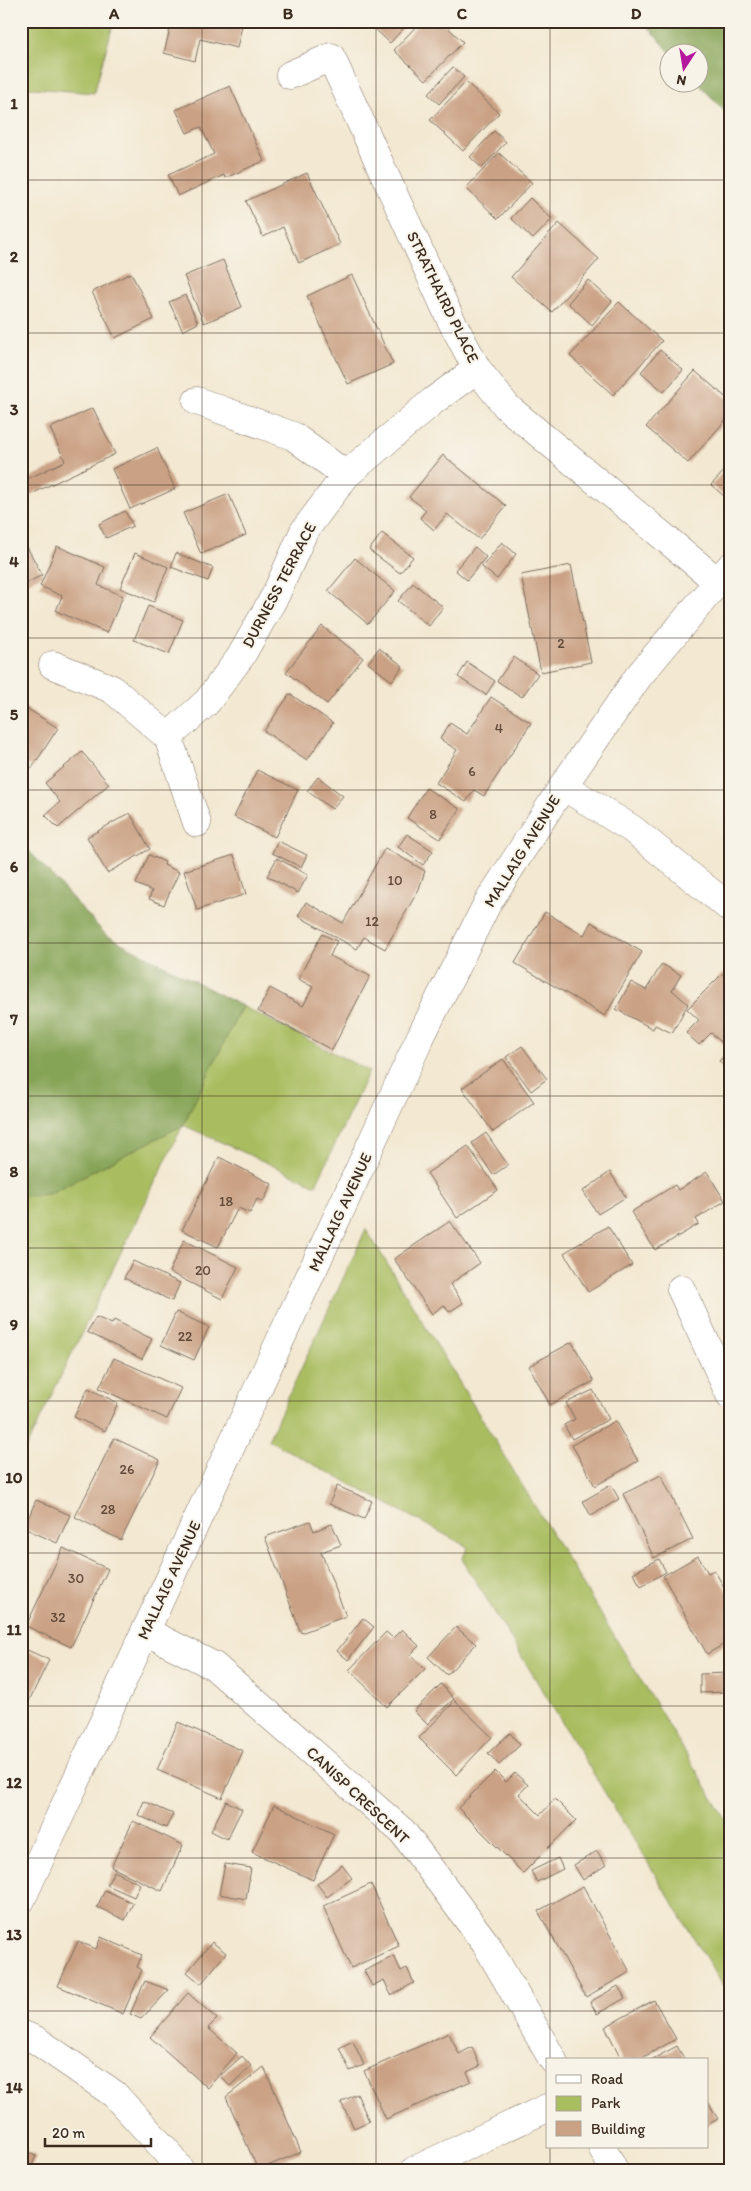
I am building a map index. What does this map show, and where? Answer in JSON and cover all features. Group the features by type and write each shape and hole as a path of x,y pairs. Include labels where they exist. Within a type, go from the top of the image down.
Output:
{"street":[{"name":"STRATHAIRD PLACE","path":"290,75 331,57 450,318 477,369 507,407 723,574"},
{"name":"DURNESS TERRACE","path":"168,737 207,702 241,656 276,594 304,531 346,475 433,401 477,369"},
{"path":"197,401 293,436 346,475"},
{"name":"MALLAIG AVENUE","path":"21,1900 421,1036 487,904 563,786 638,677 723,574"},
{"path":"53,665 112,689 168,737 197,823"},
{"path":"563,786 632,829 730,908"},
{"path":"681,1289 730,1395"},
{"name":"CANISP CRESCENT","path":"145,1631 214,1666 403,1832 486,1944 552,2058"},
{"path":"21,2034 36,2040 114,2094 169,2154 180,2170"},
{"path":"415,2170 546,2108"},
{"path":"603,2148 614,2170"}],"green space":[{"path":"21,21 114,21 94,93 21,87"},
{"path":"643,21 730,21 730,117 706,92 708,92 708,42 661,42"},
{"path":"21,842 106,935 242,1006 183,1125 48,1194 21,1196"},
{"path":"242,1006 369,1071 316,1185 183,1125"},
{"path":"183,1125 21,1458 21,1196 48,1194"},
{"path":"366,1229 730,1826 730,1997 462,1559 468,1547 268,1440"}],"building":[{"path":"172,21 243,21 237,48 200,39 195,61 164,53"},
{"path":"379,21 410,21 390,43 373,27"},
{"path":"421,21 441,21 463,42 426,80 394,50"},
{"path":"453,67 464,77 439,104 428,94"},
{"path":"466,82 499,113 463,151 430,120"},
{"path":"230,86 264,161 225,178 224,175 178,196 168,175 214,154 201,127 187,133 176,110"},
{"path":"494,131 506,142 482,168 470,157"},
{"path":"499,153 532,183 498,219 466,188"},
{"path":"307,173 340,244 299,263 283,227 263,237 246,201"},
{"path":"530,198 552,219 533,239 511,218"},
{"path":"559,223 599,259 552,312 511,277"},
{"path":"223,260 242,307 204,323 184,276"},
{"path":"131,273 154,319 115,338 92,292"},
{"path":"352,275 393,364 348,384 307,296"},
{"path":"588,280 612,301 592,325 568,303"},
{"path":"185,295 198,323 183,331 169,302"},
{"path":"619,302 662,341 613,395 570,356"},
{"path":"660,350 683,370 664,392 641,372"},
{"path":"695,371 730,401 730,415 688,463 646,427"},
{"path":"93,408 115,454 27,496 21,482 65,461 50,428"},
{"path":"157,448 175,489 130,509 112,469"},
{"path":"443,455 506,506 479,539 447,514 434,530 420,518 426,510 409,497"},
{"path":"730,465 730,501 711,485"},
{"path":"229,494 246,535 201,554 183,513"},
{"path":"125,511 133,526 106,538 99,524"},
{"path":"382,533 413,557 400,573 369,550"},
{"path":"502,542 516,554 497,579 482,567"},
{"path":"25,543 42,575 27,583 24,579 21,581 21,545"},
{"path":"57,546 105,567 98,585 123,596 107,633 56,611 62,596 40,586"},
{"path":"475,547 486,557 467,580 455,570"},
{"path":"135,553 168,567 154,602 120,588"},
{"path":"176,553 213,568 208,581 171,567"},
{"path":"355,558 395,591 368,624 328,591"},
{"path":"571,565 591,662 541,672 521,575"},
{"path":"413,583 443,607 429,626 398,601"},
{"path":"148,606 183,620 169,654 134,640"},
{"path":"322,626 363,658 327,704 286,672"},
{"path":"379,648 403,666 392,681 368,663"},
{"path":"514,657 538,674 522,697 497,681"},
{"path":"467,662 495,681 486,695 458,677"},
{"path":"290,694 333,723 307,760 264,731"},
{"path":"491,697 531,723 484,796 474,790 466,802 436,783 457,750 440,739 450,723 467,734"},
{"path":"23,706 58,728 32,768 21,761 21,709"},
{"path":"82,752 109,784 58,828 45,815 60,802 45,783"},
{"path":"257,770 298,790 275,837 234,817"},
{"path":"318,777 343,796 332,809 307,791"},
{"path":"426,788 460,809 440,839 407,818"},
{"path":"130,813 150,849 107,873 87,837"},
{"path":"407,834 433,851 423,865 398,847"},
{"path":"278,841 307,855 301,867 272,853"},
{"path":"385,848 425,871 419,889 385,949 364,937 357,949 298,916 306,902 343,923"},
{"path":"149,855 165,862 164,865 179,872 164,905 149,899 152,891 136,884"},
{"path":"234,855 246,894 197,910 184,871"},
{"path":"277,858 308,875 298,893 267,876"},
{"path":"545,912 584,935 591,922 642,952 605,1016 515,963"},
{"path":"322,934 337,941 330,956 370,976 332,1050 258,1011 270,988 303,1006 313,987 298,979"},
{"path":"662,964 681,975 672,990 688,1004 672,1033 655,1025 653,1029 616,1009 631,982 646,990"},
{"path":"723,973 730,980 730,1050 711,1033 699,1045 686,1033 699,1020 687,1009"},
{"path":"522,1046 547,1079 531,1091 506,1057"},
{"path":"730,1050 730,1073 719,1061"},
{"path":"503,1059 534,1102 493,1132 462,1088"},
{"path":"486,1133 508,1165 493,1175 472,1143"},
{"path":"468,1146 498,1190 457,1218 427,1173"},
{"path":"219,1157 272,1184 263,1202 257,1199 250,1213 238,1208 218,1247 182,1230"},
{"path":"610,1172 626,1197 598,1214 583,1191"},
{"path":"707,1172 725,1201 696,1219 699,1224 655,1250 631,1212 675,1185 678,1190"},
{"path":"450,1221 480,1263 450,1284 463,1303 449,1312 444,1305 432,1314 394,1259"},
{"path":"608,1226 632,1265 588,1292 564,1253"},
{"path":"184,1240 238,1267 222,1299 169,1272"},
{"path":"133,1261 180,1283 172,1301 124,1278"},
{"path":"176,1312 209,1327 194,1360 161,1345"},
{"path":"96,1317 112,1324 114,1320 152,1339 142,1359 87,1332"},
{"path":"572,1342 594,1381 550,1405 529,1366"},
{"path":"114,1358 181,1388 167,1419 99,1388"},
{"path":"88,1388 118,1403 105,1431 74,1417"},
{"path":"593,1390 609,1419 572,1439 564,1425 575,1419 566,1403"},
{"path":"615,1421 638,1461 595,1486 572,1445"},
{"path":"114,1438 160,1460 121,1540 75,1517"},
{"path":"661,1475 693,1539 654,1558 623,1494"},
{"path":"611,1485 619,1499 591,1516 583,1501"},
{"path":"337,1486 372,1501 364,1519 329,1504"},
{"path":"36,1500 70,1515 57,1543 24,1528"},
{"path":"310,1521 314,1531 332,1524 341,1545 321,1552 346,1616 301,1633 265,1537"},
{"path":"63,1548 108,1569 71,1647 26,1626"},
{"path":"698,1556 708,1573 714,1570 730,1597 730,1641 707,1654 663,1576"},
{"path":"659,1559 666,1572 641,1586 633,1573"},
{"path":"363,1618 374,1627 348,1660 337,1651"},
{"path":"456,1627 476,1644 447,1675 428,1657"},
{"path":"402,1629 419,1646 410,1655 425,1669 387,1707 349,1670 386,1632 393,1638"},
{"path":"21,1647 49,1660 25,1709 21,1707"},
{"path":"728,1673 729,1692 700,1693 700,1674"},
{"path":"441,1684 454,1699 427,1724 414,1711"},
{"path":"455,1701 492,1737 456,1775 419,1738"},
{"path":"178,1722 243,1751 222,1798 157,1770"},
{"path":"510,1733 520,1745 499,1765 488,1753"},
{"path":"495,1771 506,1782 515,1773 528,1785 519,1794 540,1815 555,1799 576,1820 523,1873 458,1808"},
{"path":"144,1801 173,1814 166,1828 138,1815"},
{"path":"226,1801 242,1809 227,1839 211,1831"},
{"path":"274,1805 334,1834 313,1880 252,1852"},
{"path":"133,1821 183,1845 162,1891 111,1867"},
{"path":"597,1851 606,1865 583,1880 574,1865"},
{"path":"558,1858 563,1869 537,1882 531,1871"},
{"path":"225,1864 251,1868 246,1899 219,1894"},
{"path":"342,1865 352,1878 327,1897 317,1884"},
{"path":"114,1871 140,1884 134,1897 107,1885"},
{"path":"371,1884 399,1946 351,1968 323,1906"},
{"path":"583,1886 630,1972 586,1997 538,1911"},
{"path":"105,1890 133,1903 125,1920 97,1907"},
{"path":"101,1937 142,1955 137,1967 142,1970 123,2014 58,1986 78,1941 96,1949"},
{"path":"212,1942 226,1953 201,1984 187,1972"},
{"path":"394,1956 401,1971 407,1968 414,1983 391,1995 384,1980 372,1986 364,1971"},
{"path":"145,1981 169,1990 141,2019 130,2014"},
{"path":"618,1986 625,1998 597,2014 590,2002"},
{"path":"188,1993 217,2019 208,2028 237,2053 208,2088 150,2037"},
{"path":"654,2000 676,2039 642,2058 621,2058 605,2027"},
{"path":"449,2033 459,2054 472,2047 480,2066 467,2072 471,2081 386,2119 364,2071"},
{"path":"353,2041 364,2065 350,2071 339,2048"},
{"path":"677,2046 684,2058 655,2058"},
{"path":"242,2056 251,2066 230,2086 220,2076"},
{"path":"264,2067 301,2152 258,2170 226,2097"},
{"path":"357,2094 369,2121 354,2128 341,2102"},
{"path":"708,2102 718,2119 708,2124"},
{"path":"21,2149 36,2156 30,2170 21,2170"}]}
